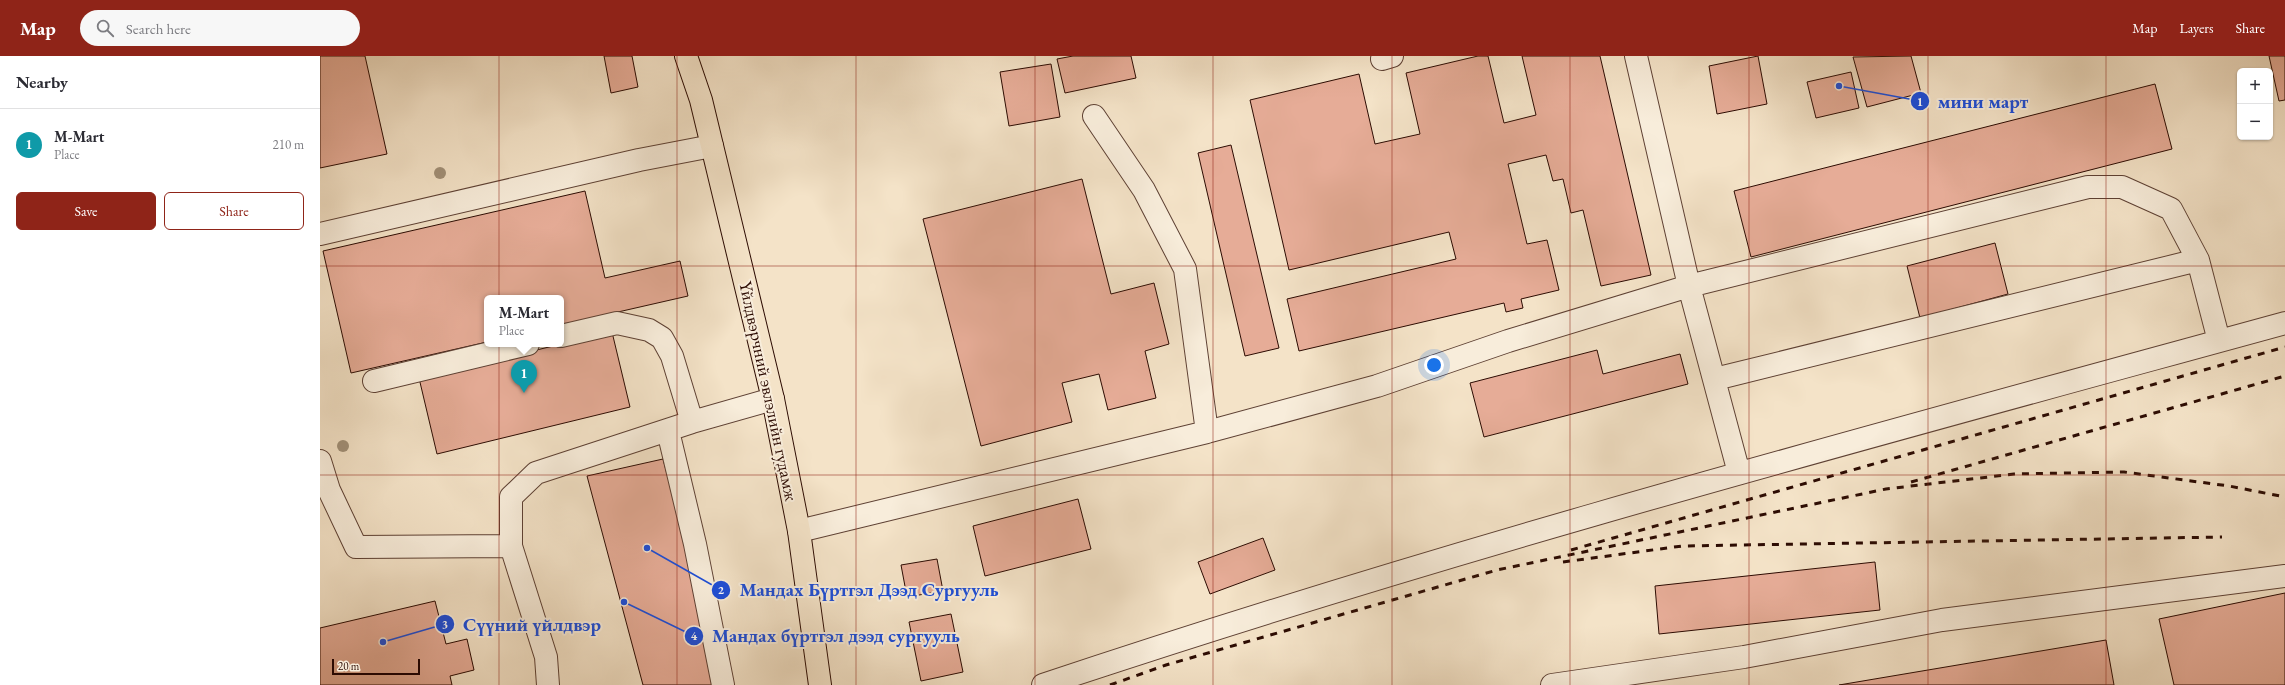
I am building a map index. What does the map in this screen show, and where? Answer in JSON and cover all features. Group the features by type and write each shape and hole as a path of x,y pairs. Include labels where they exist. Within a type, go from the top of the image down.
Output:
{"main road":[{"name":"Үйлдвэрчний эвлэлийн гудамж","path":"686,56 700,100 712,146 773,399 799,531 820,685"},
{"name":"Үйлдвэрчний эвлэлийн гудамж","path":"694,56 700,100"}],"street":[{"path":"1636,56 1689,286 1739,473"},
{"path":"1094,116 1144,190 1185,269 1207,432"},
{"path":"320,234 638,160 712,146"},
{"path":"799,531 1207,432 1377,386 1508,341 1689,286 2088,187 2122,187 2171,209 2198,260 2219,341"},
{"path":"1715,379 2198,260"},
{"path":"564,335 617,323 650,330 662,338 672,356 692,422"},
{"path":"1043,685 1211,629 1739,473 2285,323"},
{"path":"374,381 516,347"},
{"path":"548,685 546,657 511,546 511,496 536,473 692,422 773,399"},
{"path":"668,431 695,544 723,685"},
{"path":"320,460 329,490 356,547 511,546"},
{"path":"1552,685 1744,657 1942,620 2285,576"}],"building":[{"path":"320,56 365,56 387,154 320,168"},
{"path":"604,56 632,56 638,87 611,93"},
{"path":"1073,56 1131,56 1136,78 1065,93 1057,59"},
{"path":"1478,56 1488,56 1504,123 1536,115 1522,56 1600,56 1651,275 1601,286 1583,210 1571,213 1563,179 1553,181 1546,155 1508,164 1527,244 1547,240 1559,290 1521,299 1523,308 1506,312 1504,303 1299,351 1287,299 1456,259 1449,232 1289,270 1250,100 1359,74 1375,144 1420,134 1406,73"},
{"path":"1758,56 1767,104 1717,114 1709,66"},
{"path":"1911,56 1921,93 1867,107 1853,57"},
{"path":"2269,56 2285,56 2285,100 2279,101 2273,68 2272,68"},
{"path":"1051,64 1060,117 1009,126 1000,72"},
{"path":"1851,72 1859,108 1816,118 1807,82"},
{"path":"2155,84 2172,149 1751,257 1734,191"},
{"path":"1231,145 1279,348 1245,356 1198,153"},
{"path":"1082,179 1111,294 1154,283 1169,344 1145,351 1156,398 1108,410 1099,374 1062,383 1072,422 981,446 923,219"},
{"path":"585,191 605,278 680,261 688,296 564,324 564,295 484,295 484,343 351,373 323,251"},
{"path":"1995,243 2008,294 1920,318 1907,266"},
{"path":"612,332 630,407 437,454 419,378 549,347 564,347 564,343"},
{"path":"1597,350 1603,374 1680,354 1688,384 1484,437 1470,383"},
{"path":"663,459 706,619 719,685 643,685 587,476"},
{"path":"1078,499 1091,549 985,576 973,526"},
{"path":"1263,538 1275,570 1210,594 1198,562"},
{"path":"937,559 943,591 907,597 901,565"},
{"path":"1875,562 1880,610 1659,634 1655,586"},
{"path":"2285,593 2285,685 2174,685 2159,619"},
{"path":"435,601 446,644 467,639 474,670 450,676 452,685 320,685 320,628"},
{"path":"951,614 963,672 921,681 909,622"},
{"path":"2106,640 2114,685 1839,685"}],"railway":[{"path":"1571,550 2285,347"},
{"path":"1911,482 2285,376"},
{"path":"1110,685 1166,665 1497,570 1886,489 2014,474 2124,472 2229,486 2285,497"},
{"path":"1563,562 1682,546 2222,537"}],"place":[{"name":"мини март","path":"1839,86"},
{"name":"M-Mart","path":"524,393"},
{"name":"Мандах Бүртгэл Дээд Сургууль","path":"647,548"},
{"name":"Мандах бүртгэл дээд сургууль","path":"624,602"},
{"name":"Сүүний үйлдвэр","path":"383,642"}]}
